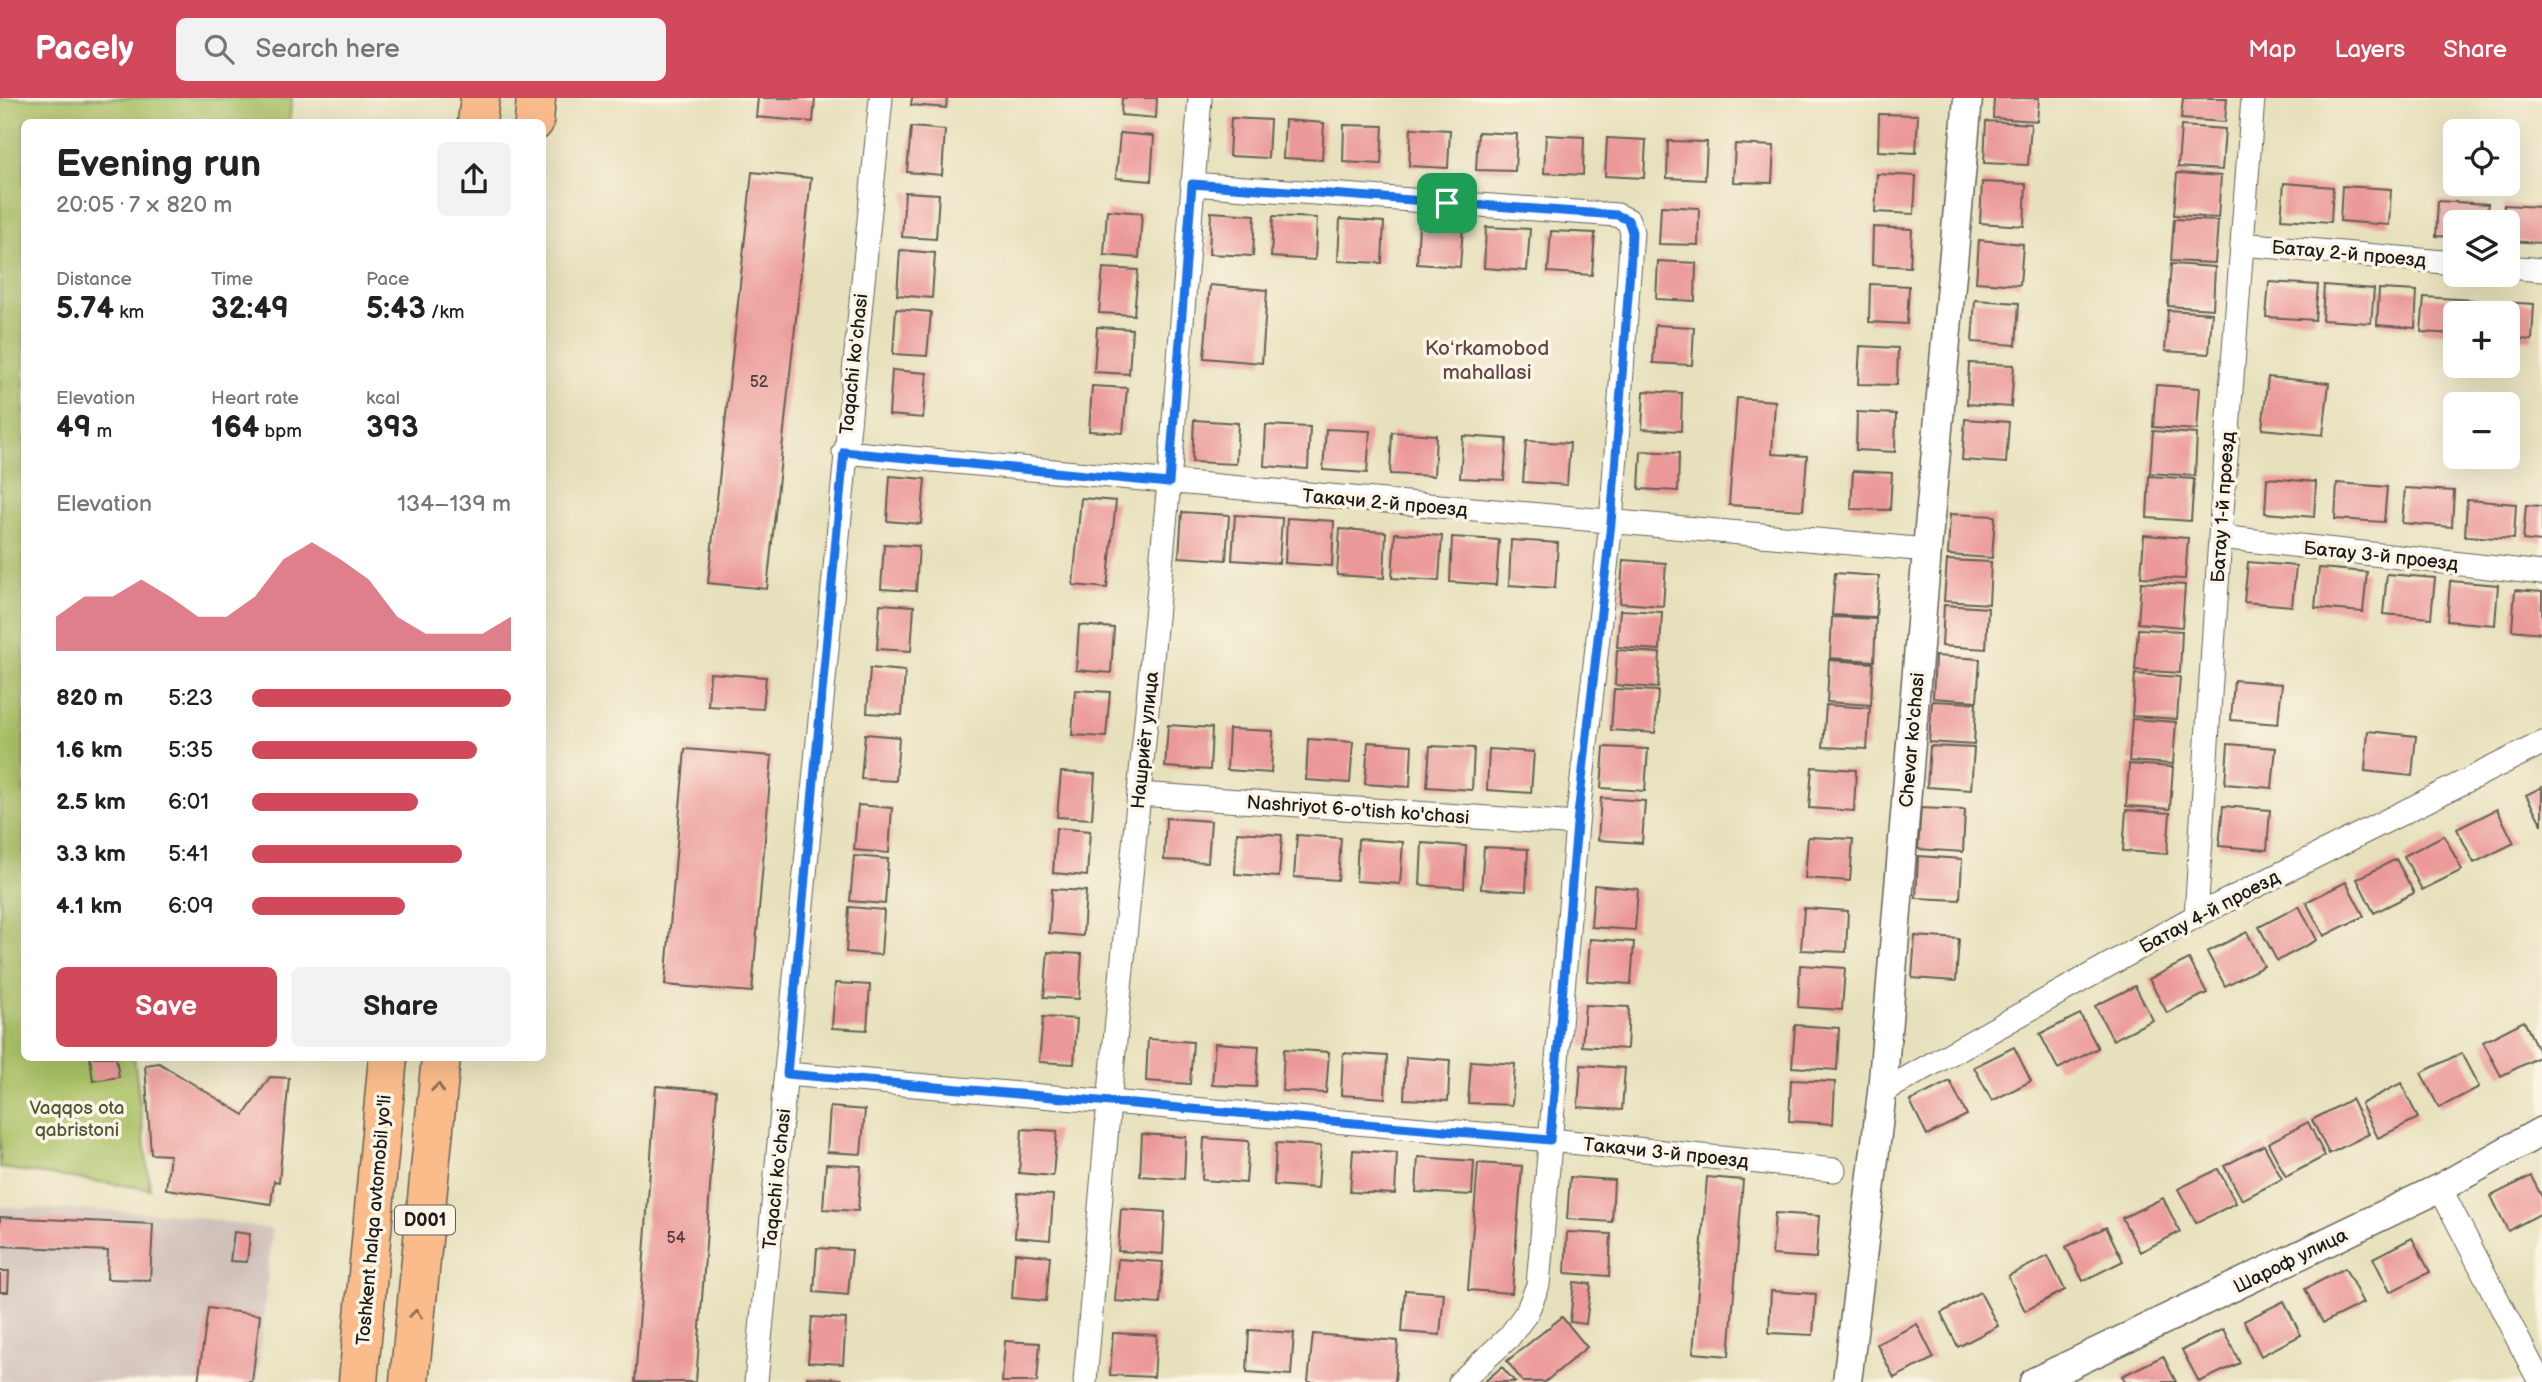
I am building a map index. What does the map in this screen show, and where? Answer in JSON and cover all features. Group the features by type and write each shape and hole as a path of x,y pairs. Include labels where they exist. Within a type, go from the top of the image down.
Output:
{"highway":[{"path":"477,119 480,98"},
{"path":"534,119 536,98"},
{"name":"Toshkent halqa avtomobil yo'li","path":"358,1382 388,1061"},
{"name":"D001","path":"409,1382 441,1061"}],"street":[{"name":"Taqachi koʻchasi","path":"756,1382 844,452 881,98"},
{"name":"Нашриёт улица","path":"1085,1382 1169,483 1200,98"},
{"name":"Chevar ko'chasi","path":"1847,1382 1882,1091 1968,98"},
{"name":"Батау 1-й проезд","path":"2196,916 2220,537 2253,98"},
{"path":"1192,184 1617,215 1628,220 1632,232 1611,523 1577,824 1538,1285 1527,1312 1509,1337 1460,1382"},
{"name":"Батау 2-й проезд","path":"2242,244 2443,261"},
{"path":"2520,268 2542,270"},
{"name":"Такачи 2-й проезд","path":"844,452 1927,550"},
{"name":"Батау 3-й проезд","path":"2220,537 2542,573"},
{"name":"Батау 4-й проезд","path":"1882,1091 2196,916 2542,743"},
{"name":"Nashriyot 6-o'tish ko'chasi","path":"1139,794 1577,824"},
{"name":"Такачи 3-й проезд","path":"787,1074 1550,1140 1834,1170"},
{"name":"Шароф улица","path":"2034,1382 2440,1188 2542,1131"},
{"path":"2440,1188 2540,1382"}],"shaded area":[{"path":"0,1207 166,1213 272,1229 257,1382 0,1382"}],"green space":[{"name":"Vaqqos ota qabristoni","path":"0,98 292,98 289,119 21,119 21,1061 134,1061 150,1189 0,1168"}],"building":[{"path":"758,98 815,98 813,122 756,117"},
{"path":"912,98 947,98 946,108 911,105"},
{"path":"1122,98 1157,98 1156,118 1121,115"},
{"path":"1994,98 2039,98 2037,121 1993,118"},
{"path":"2183,98 2227,98 2225,122 2181,119"},
{"path":"1879,114 1918,115 1916,153 1878,151"},
{"path":"1231,118 1270,120 1268,158 1229,156"},
{"path":"1285,120 1324,123 1322,160 1283,158"},
{"path":"1986,121 2031,124 2028,165 1984,163"},
{"path":"1344,125 1383,126 1381,164 1343,162"},
{"path":"2181,126 2225,129 2222,170 2178,167"},
{"path":"911,127 945,130 942,175 907,172"},
{"path":"1411,128 1450,130 1448,168 1409,166"},
{"path":"1478,132 1517,134 1515,171 1476,170"},
{"path":"1120,133 1154,136 1151,181 1116,178"},
{"path":"1546,135 1584,137 1583,175 1544,173"},
{"path":"1607,138 1646,140 1644,178 1605,176"},
{"path":"1668,141 1707,142 1705,180 1667,178"},
{"path":"1735,144 1774,146 1772,183 1733,182"},
{"path":"752,172 811,178 767,589 708,583"},
{"path":"2177,173 2221,176 2218,218 2174,215"},
{"path":"1877,174 1916,176 1914,214 1875,212"},
{"path":"1982,182 2026,184 2024,226 1980,223"},
{"path":"2284,183 2333,187 2331,222 2281,219"},
{"path":"2342,186 2391,189 2389,225 2340,221"},
{"path":"905,192 939,194 936,239 902,237"},
{"path":"2438,201 2488,204 2487,210 2443,210 2443,236 2436,236"},
{"path":"2504,205 2542,207 2542,243 2520,242 2520,210 2504,210"},
{"path":"1661,206 1699,208 1698,245 1659,244"},
{"path":"1107,210 1142,213 1139,258 1104,255"},
{"path":"1211,212 1255,215 1253,256 1209,254"},
{"path":"1273,216 1317,218 1315,260 1271,257"},
{"path":"1340,219 1384,222 1382,263 1338,261"},
{"path":"2174,219 2218,221 2215,263 2171,261"},
{"path":"1419,223 1463,226 1460,267 1417,264"},
{"path":"1486,227 1530,229 1527,271 1484,268"},
{"path":"1873,227 1912,229 1910,267 1872,265"},
{"path":"1551,231 1595,233 1592,275 1548,272"},
{"path":"1979,240 2023,244 2020,285 1976,282"},
{"path":"900,250 935,253 932,298 897,295"},
{"path":"1658,261 1696,263 1695,301 1656,299"},
{"path":"2171,264 2215,267 2213,309 2168,306"},
{"path":"1103,268 1138,270 1134,315 1099,313"},
{"path":"2269,282 2318,285 2315,320 2266,317"},
{"path":"1870,284 1909,286 1907,324 1869,322"},
{"path":"1210,285 1267,290 1262,363 1204,358"},
{"path":"2324,285 2374,289 2371,323 2322,320"},
{"path":"2379,289 2417,291 2415,328 2377,325"},
{"path":"2424,297 2473,300 2443,301 2443,333 2421,332"},
{"path":"1975,300 2019,303 2016,345 1972,342"},
{"path":"2520,303 2534,304 2532,340 2520,339"},
{"path":"896,309 931,312 927,356 893,354"},
{"path":"2168,310 2212,313 2209,354 2165,351"},
{"path":"1655,325 1694,327 1692,365 1653,363"},
{"path":"1097,327 1132,329 1129,374 1094,372"},
{"path":"1860,346 1898,348 1897,385 1858,384"},
{"path":"1969,363 2014,365 2011,407 1967,404"},
{"path":"892,370 927,373 923,418 889,415"},
{"path":"2268,377 2329,383 2323,435 2262,429"},
{"path":"2156,385 2200,388 2197,430 2153,427"},
{"path":"1092,386 1127,388 1123,433 1089,431"},
{"path":"1644,391 1682,393 1681,431 1642,429"},
{"path":"1737,398 1775,401 1772,454 1807,456 1803,510 1729,505"},
{"path":"1857,412 1896,414 1895,452 1856,450"},
{"path":"1965,419 2009,422 2006,463 1962,460"},
{"path":"1194,420 1238,423 1236,464 1192,462"},
{"path":"1266,425 1310,427 1308,469 1264,466"},
{"path":"1326,429 1370,431 1367,473 1323,470"},
{"path":"2153,431 2197,434 2195,476 2150,473"},
{"path":"1392,432 1436,435 1434,476 1390,474"},
{"path":"1463,436 1507,439 1504,480 1460,478"},
{"path":"1526,441 1570,443 1567,485 1523,482"},
{"path":"1641,451 1679,453 1678,491 1639,489"},
{"path":"1853,471 1892,473 1890,510 1851,509"},
{"path":"890,476 925,479 921,524 887,521"},
{"path":"2149,476 2194,479 2191,521 2147,518"},
{"path":"2267,478 2316,482 2314,517 2265,513"},
{"path":"2337,483 2387,487 2384,522 2335,519"},
{"path":"2405,488 2454,491 2452,527 2402,523"},
{"path":"1081,498 1116,501 1107,588 1073,585"},
{"path":"2467,500 2516,504 2514,539 2465,536"},
{"path":"2526,505 2542,506 2542,542 2523,540"},
{"path":"1182,512 1229,515 1226,560 1179,557"},
{"path":"1950,514 1995,516 1992,558 1948,555"},
{"path":"1235,515 1282,518 1279,563 1232,560"},
{"path":"1287,518 1334,521 1332,566 1285,563"},
{"path":"1340,529 1386,532 1384,578 1337,575"},
{"path":"1395,533 1442,536 1439,581 1392,578"},
{"path":"2144,535 2188,538 2185,579 2141,577"},
{"path":"1452,537 1499,540 1496,585 1450,582"},
{"path":"1511,540 1558,543 1555,588 1509,585"},
{"path":"884,544 919,546 916,591 881,589"},
{"path":"1623,560 1666,563 1663,606 1620,603"},
{"path":"1947,560 1991,562 1989,604 1944,601"},
{"path":"2248,562 2296,566 2292,606 2244,602"},
{"path":"2319,568 2367,572 2363,612 2315,608"},
{"path":"1835,573 1879,576 1876,617 1832,615"},
{"path":"2387,574 2435,578 2431,618 2383,614"},
{"path":"2450,581 2498,585 2495,625 2447,621"},
{"path":"2141,582 2185,585 2182,627 2138,623"},
{"path":"2515,590 2542,592 2542,633 2512,630"},
{"path":"880,604 914,606 911,651 877,649"},
{"path":"1944,605 1988,608 1986,649 1942,646"},
{"path":"1620,610 1662,612 1660,650 1617,647"},
{"path":"1832,617 1876,619 1874,661 1830,658"},
{"path":"1079,625 1114,628 1111,673 1076,670"},
{"path":"2138,629 2182,631 2180,673 2135,670"},
{"path":"1617,650 1660,653 1658,688 1615,685"},
{"path":"1935,656 1980,659 1977,701 1933,698"},
{"path":"1829,660 1873,663 1871,705 1827,702"},
{"path":"870,668 905,671 902,715 867,713"},
{"path":"710,673 766,677 763,709 708,706"},
{"path":"2135,674 2180,677 2177,719 2132,716"},
{"path":"2234,680 2282,684 2278,724 2231,720"},
{"path":"1614,689 1658,691 1655,733 1611,730"},
{"path":"1075,690 1110,692 1106,737 1072,735"},
{"path":"1932,701 1976,703 1974,745 1929,742"},
{"path":"1826,705 1870,708 1867,749 1823,747"},
{"path":"2132,719 2176,722 2173,764 2129,761"},
{"path":"1168,725 1212,728 1210,770 1165,767"},
{"path":"1229,729 1273,731 1271,773 1227,770"},
{"path":"2368,731 2416,736 2412,776 2365,771"},
{"path":"865,734 899,737 896,781 861,779"},
{"path":"1308,739 1353,742 1350,783 1306,780"},
{"path":"1368,742 1412,745 1410,787 1365,784"},
{"path":"2228,744 2276,748 2272,788 2225,784"},
{"path":"1430,746 1474,748 1472,790 1427,787"},
{"path":"1930,746 1974,748 1971,790 1927,787"},
{"path":"1604,747 1648,749 1645,791 1601,788"},
{"path":"685,749 772,756 752,992 665,985"},
{"path":"1489,749 1534,752 1531,793 1487,790"},
{"path":"2129,764 2173,767 2170,809 2126,806"},
{"path":"1812,767 1856,770 1854,811 1809,808"},
{"path":"1061,772 1095,774 1092,819 1057,817"},
{"path":"2542,787 2542,825 2526,795"},
{"path":"1601,798 1645,801 1642,843 1598,840"},
{"path":"858,805 892,808 889,853 854,850"},
{"path":"2223,806 2270,810 2267,850 2219,846"},
{"path":"1921,808 1965,810 1963,852 1918,849"},
{"path":"2497,809 2514,843 2474,863 2457,829"},
{"path":"2126,810 2170,813 2167,854 2123,851"},
{"path":"1166,818 1211,821 1208,862 1164,860"},
{"path":"1056,828 1090,831 1087,876 1053,873"},
{"path":"1237,832 1282,835 1279,877 1235,874"},
{"path":"1297,835 1341,838 1338,880 1294,877"},
{"path":"2444,835 2462,870 2422,890 2404,856"},
{"path":"1808,837 1853,839 1850,881 1805,878"},
{"path":"1358,839 1403,842 1400,884 1356,881"},
{"path":"1422,843 1466,846 1464,888 1420,885"},
{"path":"1484,847 1528,849 1526,891 1481,889"},
{"path":"854,856 888,859 885,904 850,901"},
{"path":"1918,856 1962,859 1960,900 1916,898"},
{"path":"2396,859 2414,893 2374,913 2357,879"},
{"path":"2346,882 2364,916 2324,936 2306,902"},
{"path":"1594,885 1638,889 1635,930 1591,927"},
{"path":"1052,889 1086,891 1083,936 1049,933"},
{"path":"2299,906 2317,940 2277,961 2259,927"},
{"path":"849,907 884,910 881,955 846,952"},
{"path":"1804,908 1848,911 1846,952 1801,950"},
{"path":"2247,932 2264,966 2225,986 2207,952"},
{"path":"1915,936 1959,939 1956,981 1912,978"},
{"path":"1590,939 1634,942 1631,984 1587,981"},
{"path":"1048,952 1082,954 1079,999 1044,997"},
{"path":"2189,959 2207,993 2167,1013 2149,979"},
{"path":"1800,965 1845,968 1842,1010 1798,1007"},
{"path":"835,983 870,985 867,1030 832,1028"},
{"path":"2135,986 2153,1020 2113,1040 2095,1006"},
{"path":"1585,1005 1629,1007 1627,1049 1582,1046"},
{"path":"2080,1014 2098,1048 2058,1069 2040,1034"},
{"path":"1043,1017 1077,1019 1074,1064 1039,1062"},
{"path":"2524,1021 2541,1056 2501,1076 2483,1042"},
{"path":"1795,1025 1839,1028 1837,1070 1792,1067"},
{"path":"1148,1039 1193,1042 1190,1084 1146,1081"},
{"path":"1215,1043 1259,1046 1256,1087 1212,1085"},
{"path":"2014,1047 2031,1081 1992,1101 1974,1067"},
{"path":"1284,1049 1329,1052 1326,1093 1282,1091"},
{"path":"1343,1053 1387,1056 1385,1098 1341,1095"},
{"path":"2461,1053 2479,1087 2439,1108 2421,1073"},
{"path":"1406,1057 1450,1060 1448,1101 1404,1099"},
{"path":"90,1061 117,1061 119,1077 93,1081"},
{"path":"1471,1061 1515,1064 1512,1105 1468,1103"},
{"path":"159,1063 244,1115 270,1077 289,1078 279,1182 274,1181 271,1204 166,1189 170,1155 151,1154 145,1065"},
{"path":"1581,1065 1625,1068 1622,1110 1578,1107"},
{"path":"1791,1080 1835,1082 1833,1124 1789,1121"},
{"path":"1950,1081 1967,1115 1927,1135 1910,1101"},
{"path":"2401,1083 2418,1118 2378,1138 2361,1104"},
{"path":"656,1086 717,1091 696,1382 635,1382"},
{"path":"2351,1099 2369,1134 2329,1154 2312,1120"},
{"path":"830,1107 865,1110 861,1154 827,1152"},
{"path":"2308,1122 2325,1156 2286,1177 2268,1143"},
{"path":"1022,1129 1057,1131 1053,1176 1019,1173"},
{"path":"1142,1134 1186,1137 1184,1179 1140,1176"},
{"path":"1204,1138 1249,1141 1246,1183 1202,1180"},
{"path":"1276,1143 1321,1146 1318,1188 1274,1185"},
{"path":"2264,1145 2282,1179 2242,1200 2224,1166"},
{"path":"1353,1150 1397,1153 1395,1194 1350,1192"},
{"path":"1418,1157 1474,1161 1472,1195 1416,1192"},
{"path":"1478,1163 1522,1166 1512,1293 1468,1290"},
{"path":"826,1164 861,1166 858,1211 823,1209"},
{"path":"2218,1169 2236,1203 2196,1223 2178,1189"},
{"path":"2531,1176 2542,1197 2542,1213 2508,1231 2491,1196"},
{"path":"1570,1177 1614,1180 1612,1222 1567,1219"},
{"path":"1707,1177 1743,1180 1729,1356 1693,1353"},
{"path":"1018,1193 1053,1195 1050,1240 1015,1237"},
{"path":"2163,1198 2180,1232 2140,1252 2122,1218"},
{"path":"1121,1209 1165,1212 1163,1254 1118,1251"},
{"path":"1775,1213 1819,1216 1816,1258 1772,1255"},
{"path":"0,1217 153,1224 150,1280 107,1279 108,1251 0,1246"},
{"path":"2106,1227 2123,1261 2083,1281 2066,1247"},
{"path":"234,1232 250,1234 247,1262 230,1261"},
{"path":"1567,1232 1611,1234 1609,1276 1565,1273"},
{"path":"2412,1238 2430,1272 2390,1292 2373,1258"},
{"path":"817,1248 852,1250 848,1295 814,1292"},
{"path":"1015,1253 1050,1256 1046,1301 1012,1298"},
{"path":"2048,1256 2065,1290 2025,1311 2008,1276"},
{"path":"1118,1259 1163,1262 1160,1304 1115,1301"},
{"path":"2345,1268 2363,1303 2323,1323 2305,1289"},
{"path":"0,1271 9,1271 8,1292 0,1292"},
{"path":"1574,1282 1591,1284 1586,1324 1570,1322"},
{"path":"1405,1290 1444,1293 1440,1335 1402,1332"},
{"path":"1771,1291 1816,1294 1813,1335 1769,1333"},
{"path":"1980,1292 1998,1326 1958,1347 1941,1313"},
{"path":"2284,1301 2301,1335 2261,1356 2244,1321"},
{"path":"208,1308 260,1315 252,1382 198,1382"},
{"path":"812,1317 846,1319 843,1364 808,1362"},
{"path":"1562,1317 1587,1347 1545,1382 1523,1382 1507,1361"},
{"path":"1917,1324 1934,1358 1894,1378 1877,1344"},
{"path":"2223,1329 2240,1363 2199,1382 2182,1350"},
{"path":"1249,1330 1294,1333 1291,1375 1247,1372"},
{"path":"1113,1333 1157,1335 1154,1377 1110,1375"},
{"path":"1313,1334 1398,1341 1395,1382 1308,1382"},
{"path":"1005,1341 1040,1343 1037,1382 1002,1382"},
{"path":"2163,1356 2176,1382 2126,1382 2122,1376"},
{"path":"1502,1367 1515,1382 1484,1382"},
{"path":"807,1377 841,1379 841,1382 807,1382"}],"district":[{"name":"Koʻrkamobod mahallasi","path":"1487,360"}],"route":[{"path":"1192,184 1447,203 1617,215 1628,220 1632,232 1611,523 1577,824 1550,1140 787,1074 844,452 1169,483 1192,184"}]}
